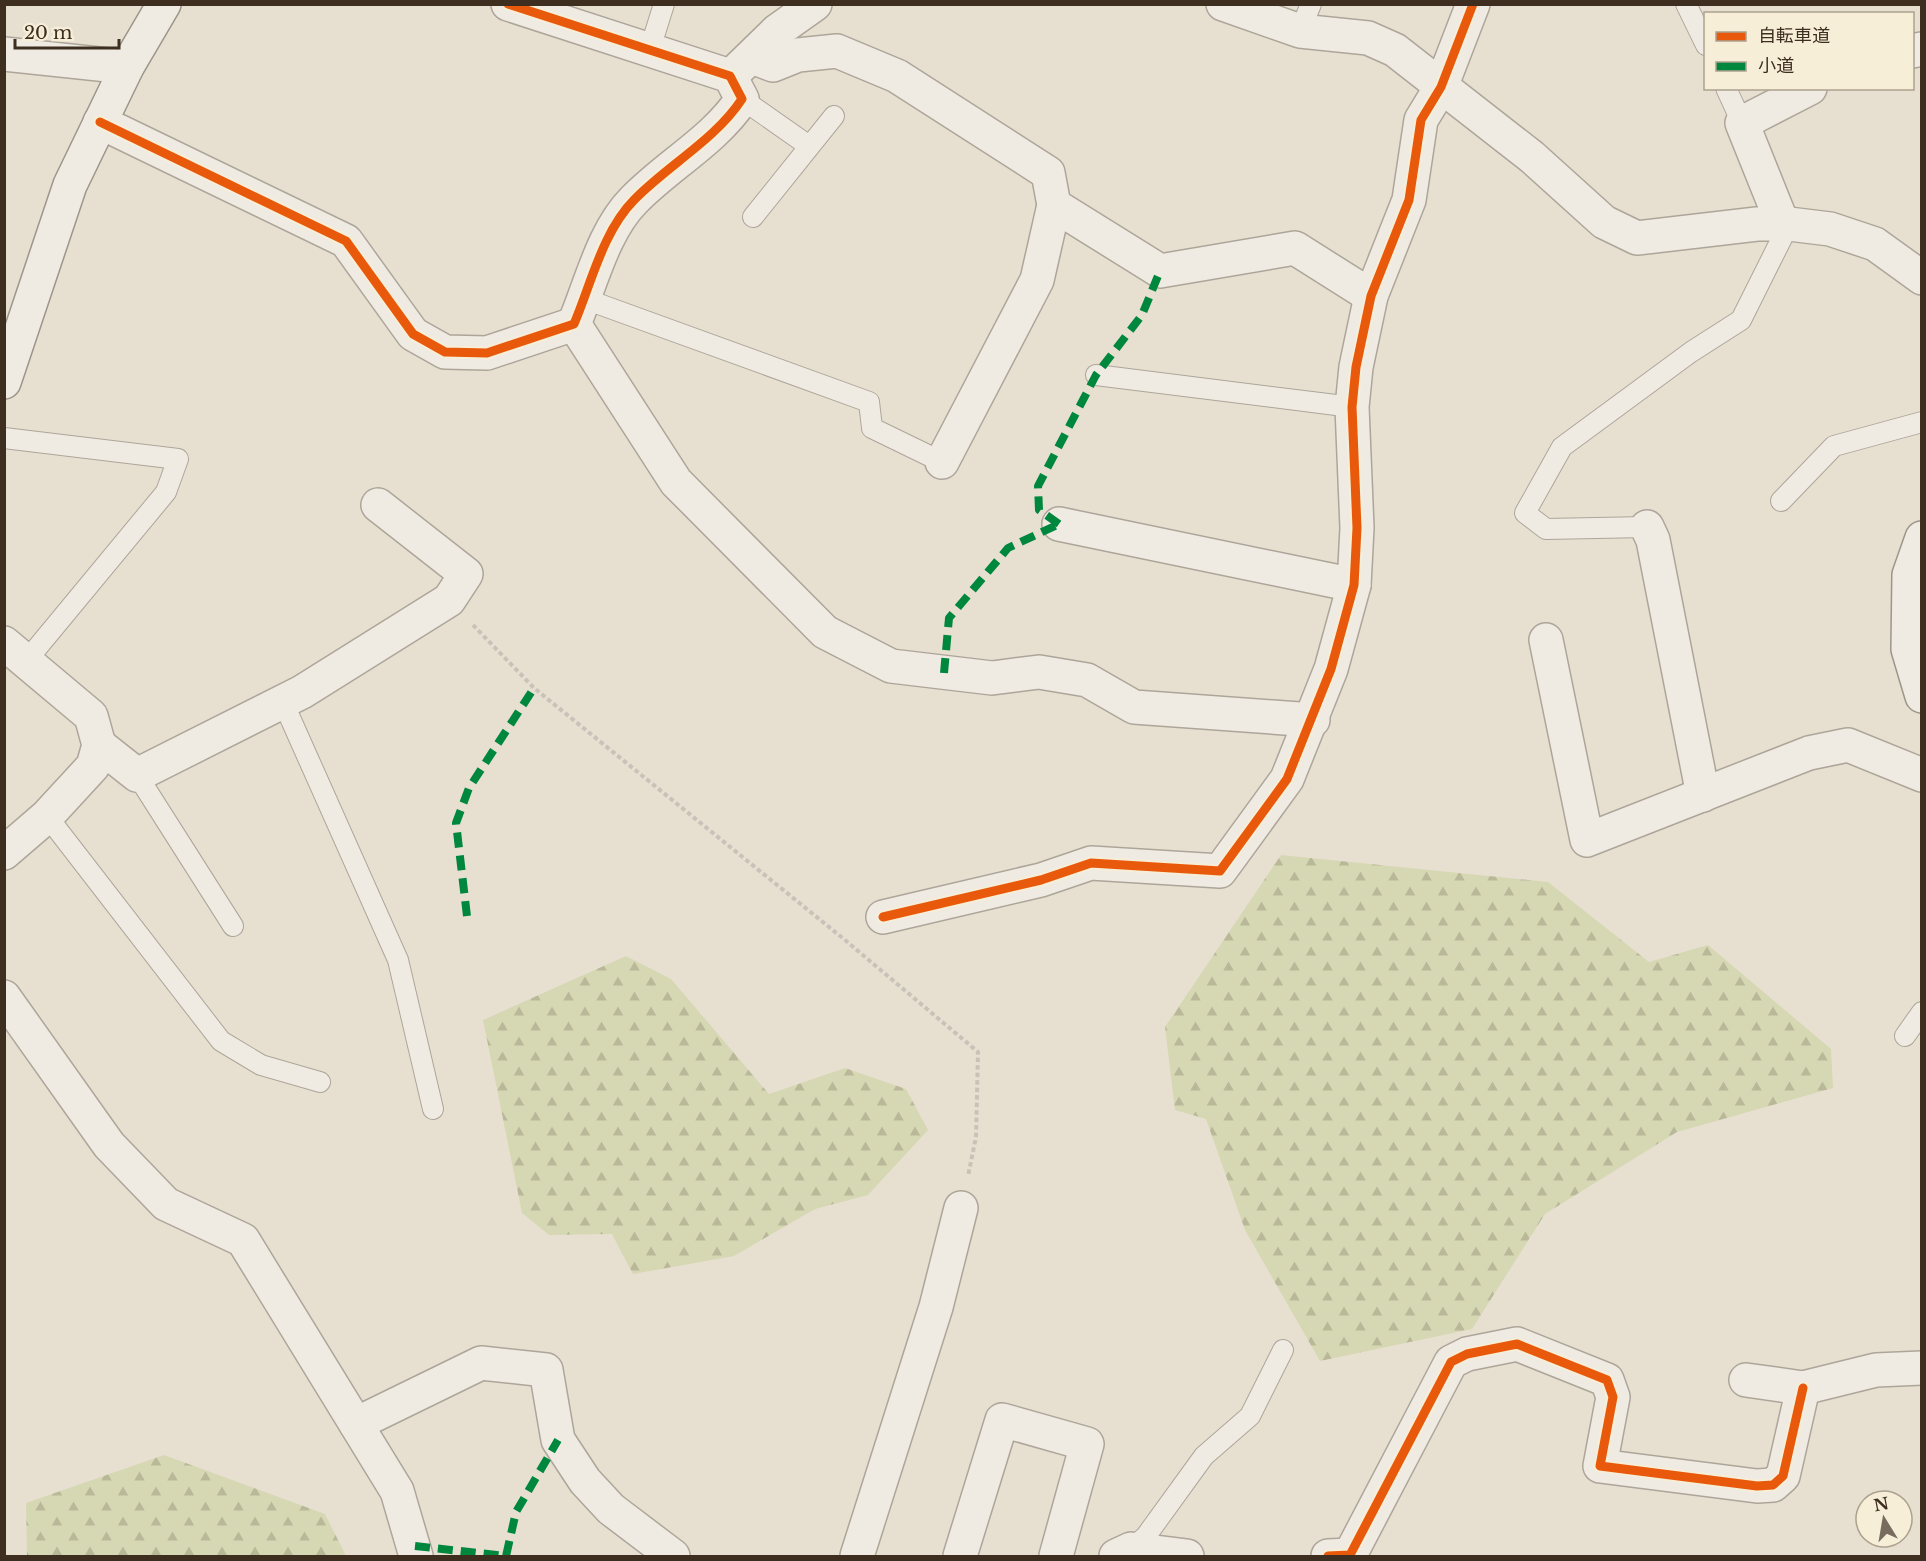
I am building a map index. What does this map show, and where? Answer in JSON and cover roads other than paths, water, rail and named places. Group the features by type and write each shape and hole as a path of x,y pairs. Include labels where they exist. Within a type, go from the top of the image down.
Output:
{"street":[{"path":"4,382 70,185 127,67 165,4"},
{"path":"508,4 536,11 649,52 741,77 798,55 837,51 897,76 1048,173 1054,205 1037,280 942,462"},
{"path":"100,123 346,241 413,334 445,352 487,353 579,312 611,233 633,201 734,112 741,77 777,31 815,4"},
{"path":"1223,4 1305,18 1368,38 1395,50 1532,157 1605,222 1637,238 1757,224 1830,229 1875,244 1922,278"},
{"path":"883,917 1041,880 1091,864 1221,871 1287,779 1313,720 1331,669 1354,585 1357,528 1352,407 1371,296 1409,200 1421,120 1441,87 1473,4"},
{"path":"4,54 127,67"},
{"path":"1786,225 1742,123 1806,90"},
{"path":"1054,205 1160,271 1295,248 1371,296"},
{"path":"579,312 676,482 825,632 891,666 993,678 1039,672 1087,680 1134,708 1313,720"},
{"path":"99,745 137,775 284,702 449,600 466,574 378,505"},
{"path":"1059,524 1354,585"},
{"path":"1647,527 1653,540 1703,795"},
{"path":"1922,538 1909,574 1908,649 1922,696"},
{"path":"1546,640 1587,840 1809,753 1848,745 1922,775"},
{"path":"4,853 47,816 93,766 99,745 91,716 16,652"},
{"path":"4,997 109,1145 166,1204 243,1240 397,1491 416,1557"},
{"path":"857,1557 936,1307 961,1208"},
{"path":"1328,1557 1350,1555 1451,1362 1467,1354 1517,1344 1607,1380 1613,1397 1600,1466 1757,1486 1773,1485 1783,1476 1803,1388"},
{"path":"356,1424 481,1363 546,1370 547,1392 558,1440 585,1481 611,1509 673,1557"},
{"path":"1746,1380 1803,1388 1876,1370 1922,1368"},
{"path":"960,1557 1002,1420 1087,1444 1056,1557"},
{"path":"1123,1553 1187,1557"}],"lane":[{"path":"649,52 664,4"},
{"path":"1686,4 1704,41"},
{"path":"741,77 809,146"},
{"path":"1727,90 1742,123"},
{"path":"753,217 834,116"},
{"path":"1647,527 1546,529 1526,513 1562,447 1691,352 1741,320 1786,225"},
{"path":"579,312 869,402 872,428 942,462"},
{"path":"1095,375 1352,407"},
{"path":"1781,501 1834,446 1922,422"},
{"path":"4,438 178,459 166,492 16,652"},
{"path":"284,702 398,960 433,1109"},
{"path":"137,775 232,926"},
{"path":"47,816 221,1041 261,1065 320,1082"},
{"path":"1905,1036 1922,1012"},
{"path":"1123,1553 1146,1536 1204,1456 1250,1416 1283,1350"}]}
